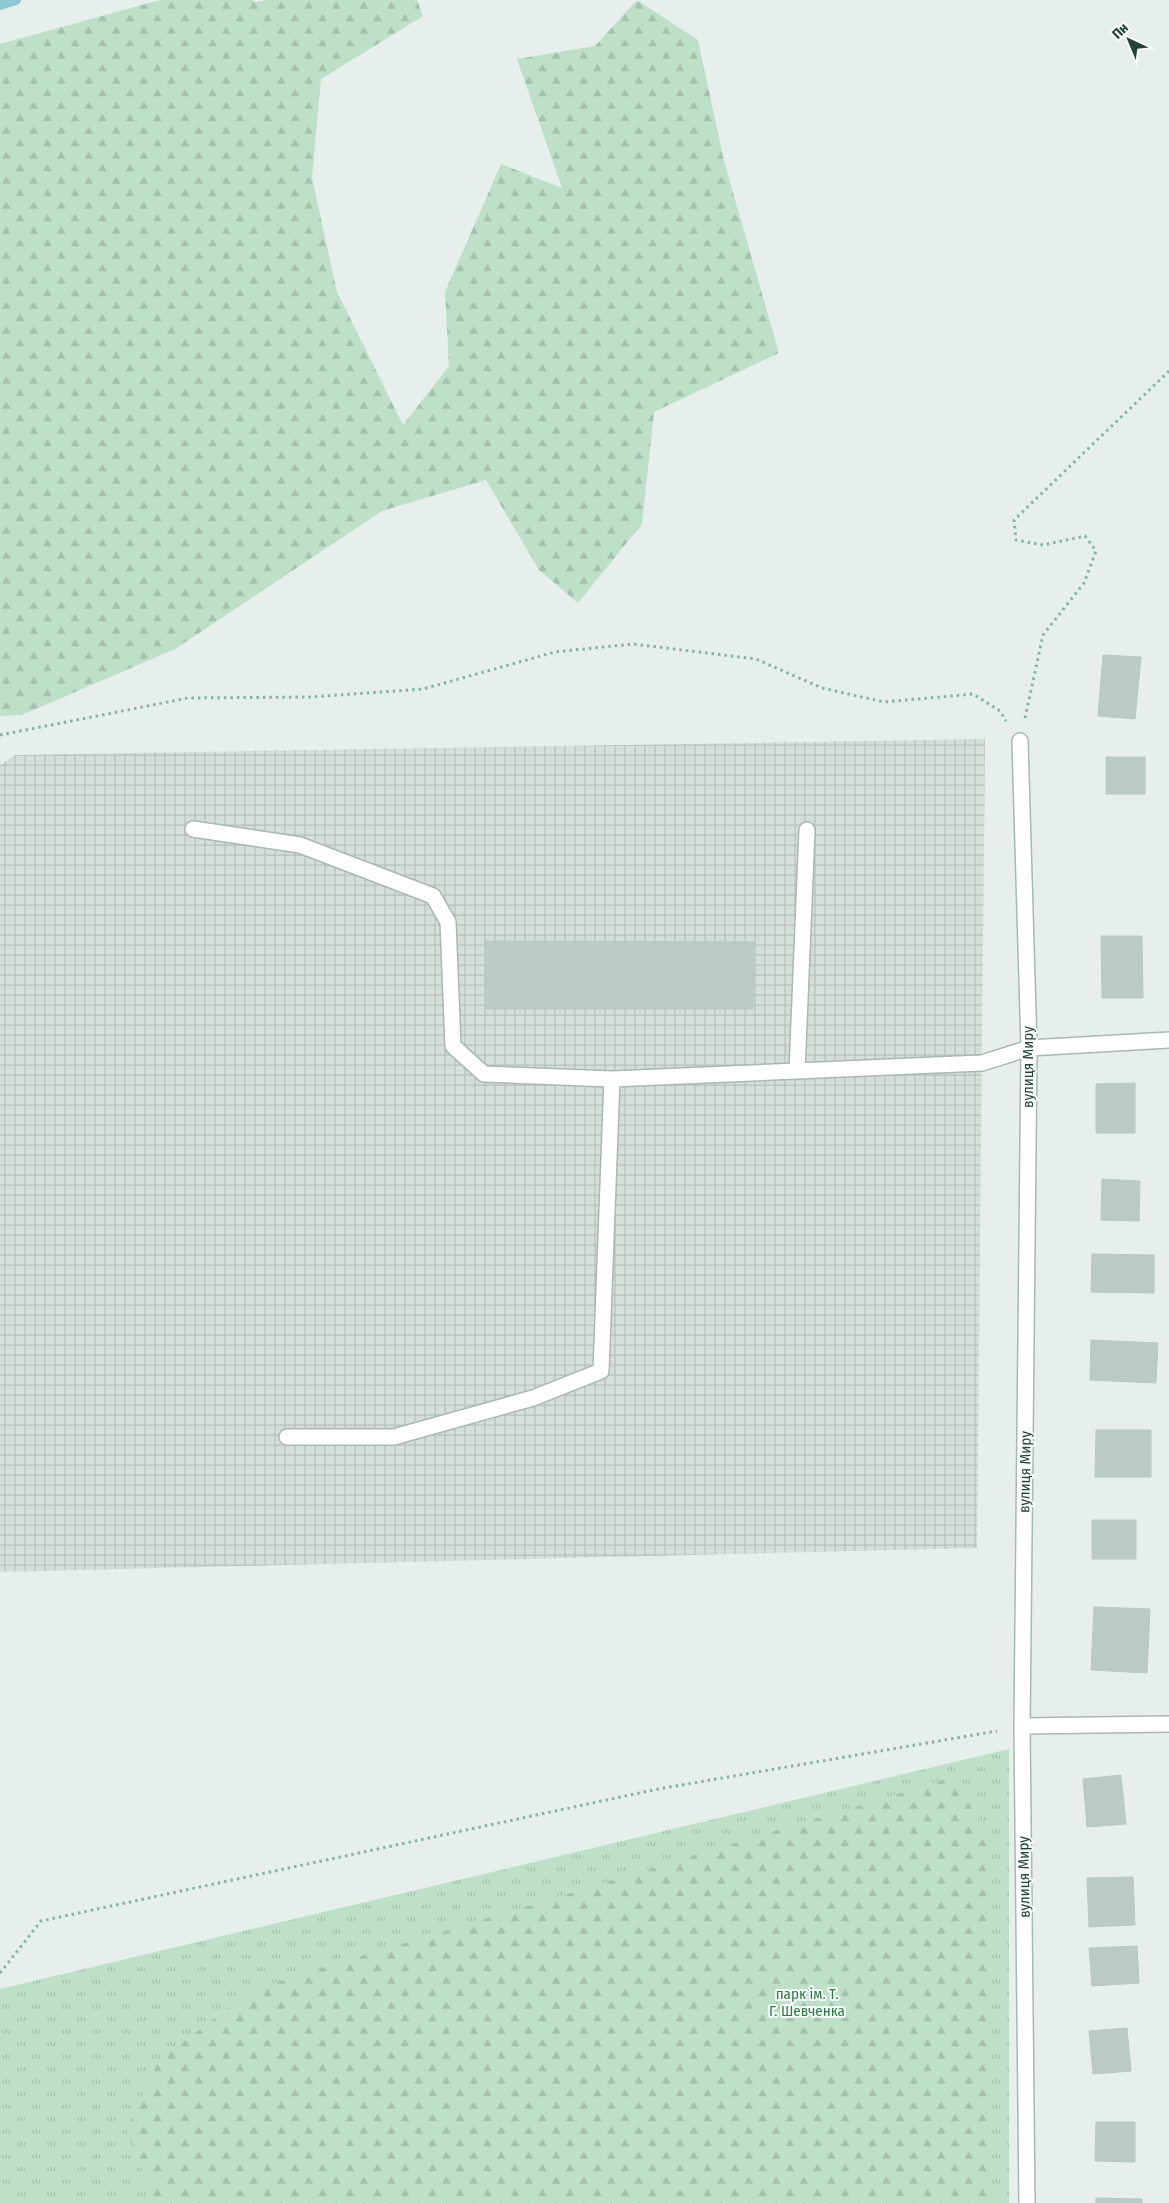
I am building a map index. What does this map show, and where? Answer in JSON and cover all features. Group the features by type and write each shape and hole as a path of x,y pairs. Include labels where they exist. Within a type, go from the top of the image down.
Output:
{"street":[{"name":"вулиця Миру","path":"1020,740 1029,1048 1022,1726 1027,2203"},
{"path":"194,828 300,845 433,896 448,922 453,1046 484,1074 612,1079 982,1063 1029,1048 1169,1040"},
{"path":"797,1071 808,830"},
{"path":"287,1436 394,1437 533,1398 601,1371 612,1079"},
{"path":"1022,1726 1169,1724"}],"path":[{"path":"1020,740 1043,635 1084,583 1096,551 1085,536 1043,545 1016,540 1014,520 1169,371"},
{"path":"0,734 188,698 310,697 423,689 555,652 633,644 756,659 822,688 884,702 973,694 1000,711 1020,740"},
{"path":"0,1973 41,1921 658,1790 1022,1726"}],"shaded area":[{"path":"985,739 977,1548 0,1572 0,765 15,755"}],"green space":[{"path":"160,0 252,0 256,2 267,0 417,0 423,16 321,79 312,178 337,292 403,425 449,366 445,292 501,164 562,188 517,59 595,46 637,0 698,40 724,161 779,353 654,412 642,524 578,603 539,570 486,480 382,511 175,649 22,715 0,716 0,44"},
{"name":"парк ім. Т. Г. Шевченка","path":"1009,1749 1009,2203 0,2203 0,1989"},
{"name":"парк ім. Т. Г. Шевченка","path":"953,1777 986,1833 987,2203 156,2203 126,2131 159,2060 254,1989"}],"building":[{"path":"1103,655 1141,657 1135,719 1098,716"},
{"path":"1106,757 1145,757 1145,794 1106,794"},
{"path":"1101,936 1142,936 1143,998 1102,998"},
{"path":"485,941 754,942 753,1009 485,1009"},
{"path":"1135,1083 1135,1133 1096,1133 1096,1084"},
{"path":"1102,1179 1140,1181 1139,1221 1101,1220"},
{"path":"1092,1254 1154,1255 1154,1293 1091,1292"},
{"path":"1091,1340 1158,1343 1156,1383 1090,1380"},
{"path":"1096,1430 1151,1430 1151,1477 1095,1477"},
{"path":"1092,1520 1136,1520 1136,1559 1092,1559"},
{"path":"1094,1607 1150,1609 1147,1673 1091,1670"},
{"path":"1121,1775 1126,1824 1087,1827 1083,1779"},
{"path":"1133,1877 1135,1925 1089,1927 1087,1878"},
{"path":"1137,1946 1139,1983 1092,1986 1089,1948"},
{"path":"1127,2028 1131,2071 1093,2074 1089,2031"},
{"path":"1096,2122 1135,2122 1135,2162 1095,2161"},
{"path":"1096,2198 1142,2199 1142,2203 1096,2203"}],"waterway":[{"path":"0,5 16,0"}]}
